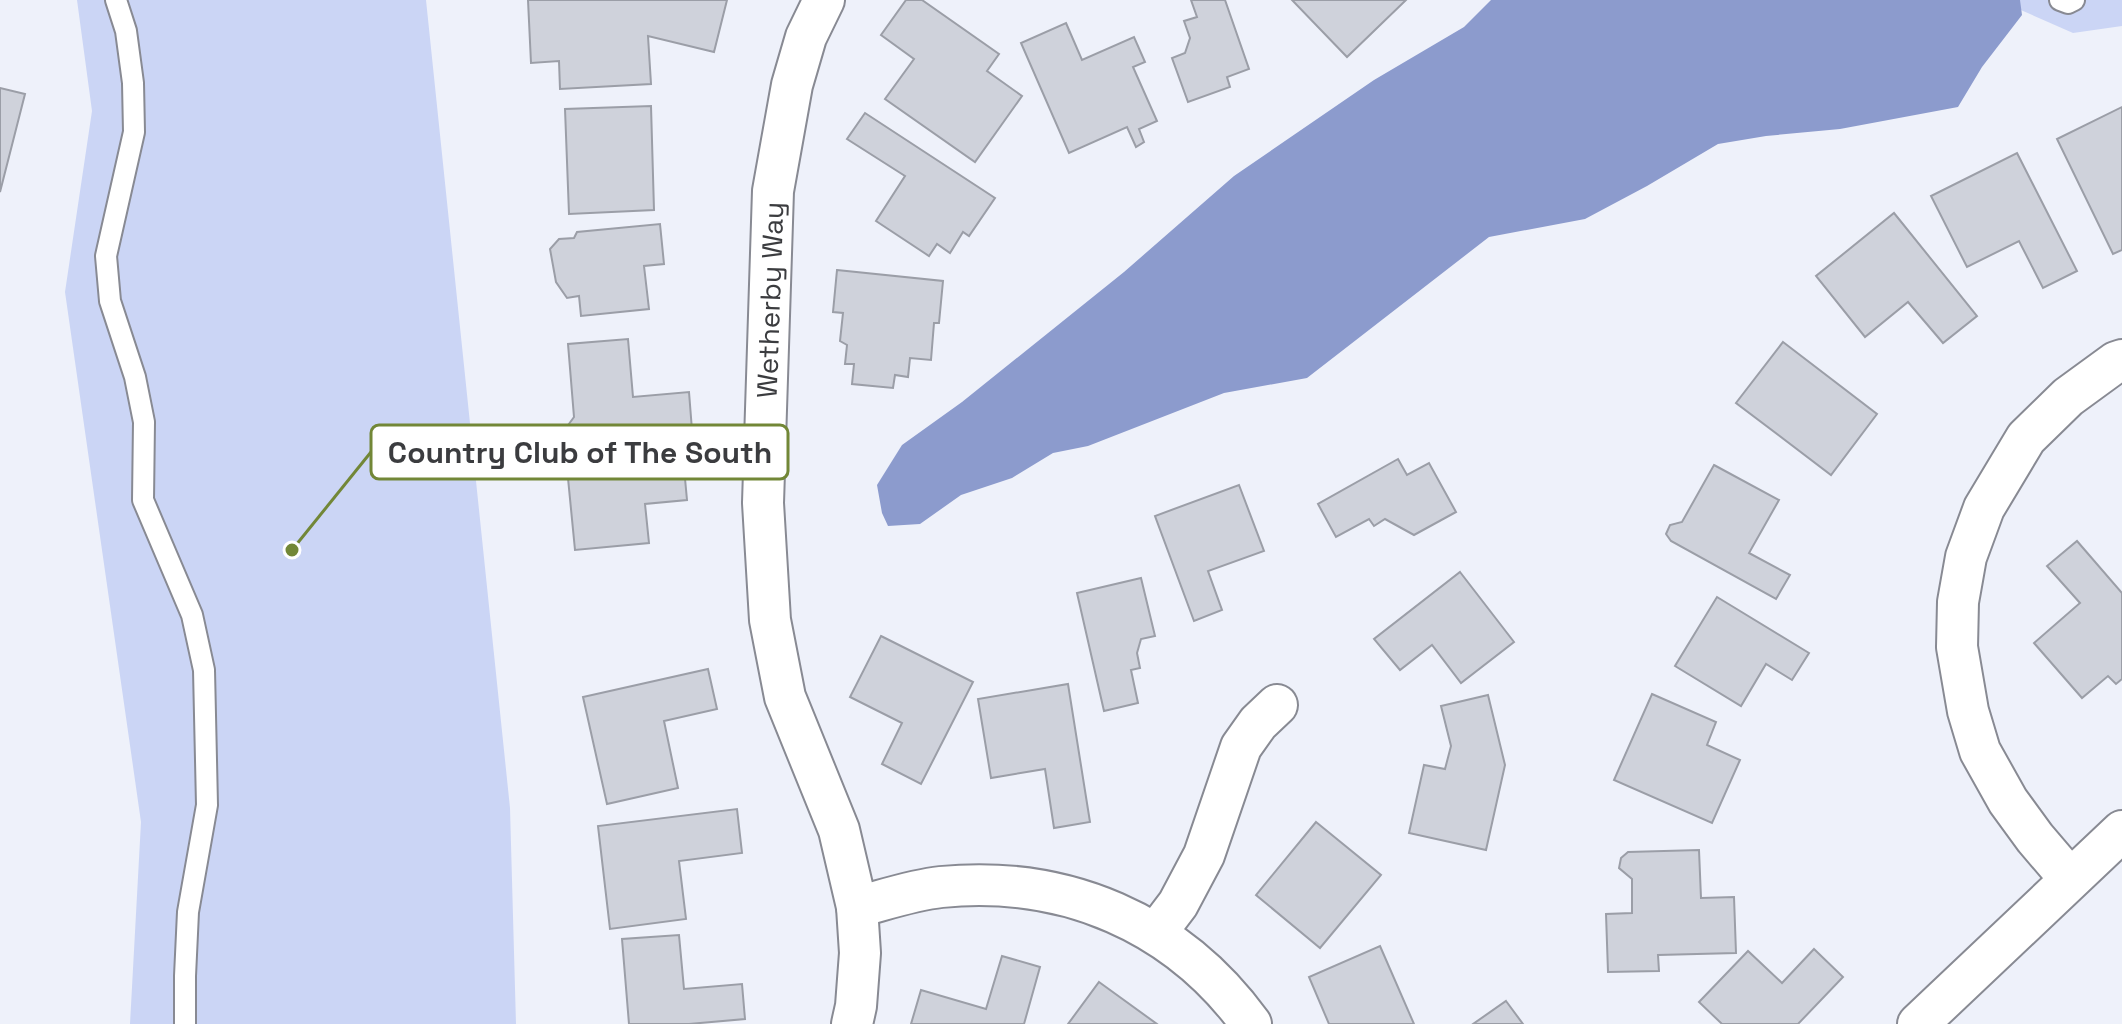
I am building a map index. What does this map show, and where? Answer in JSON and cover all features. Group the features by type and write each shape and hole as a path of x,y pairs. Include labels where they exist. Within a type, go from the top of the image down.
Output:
{"street":[{"name":"Wetherby Way","path":"824,0 806,37 792,85 773,191 763,503 770,620 785,697 839,830 857,907 860,953 852,1024"},
{"path":"2070,879 2008,801 1980,751 1968,711 1957,647 1958,602 1966,557 1984,508 2026,438 2068,397 2122,360"},
{"path":"1156,933 1178,904 1204,855 1241,747 1258,723 1277,705"},
{"path":"1918,1024 2122,831"},
{"path":"857,907 939,887 1012,885 1089,901 1156,933 1209,974 1251,1024"}],"lane":[{"path":"116,0 126,31 133,83 134,132 106,256 110,301 135,377 144,422 143,500 192,615 204,670 207,805 188,912 185,1024"},
{"path":"2060,0 2068,3 2074,0"}],"shaded area":[{"path":"77,0 426,0 510,808 516,1024 130,1024 141,822 65,292 92,111"},
{"path":"1491,0 2020,0 2022,15 1982,67 1958,107 1840,129 1718,144 1585,219 1489,237 1307,378 1224,393 1088,446 1053,453 1012,478 961,495 920,524 888,526 882,513 877,485 902,445 962,402 1124,272 1234,176 1374,80 1464,27"},
{"path":"1998,0 2122,0 2122,26 2073,33"}],"building":[{"path":"528,0 727,0 714,52 648,36 651,84 560,89 559,61 531,63"},
{"path":"906,0 922,0 999,54 987,71 1022,96 975,162 885,99 914,59 881,35"},
{"path":"1191,0 1225,0 1249,69 1227,77 1230,87 1188,102 1172,58 1185,53 1190,38 1184,21 1197,17"},
{"path":"1292,0 1406,0 1347,57"},
{"path":"1066,23 1082,60 1134,37 1145,62 1133,67 1157,121 1139,129 1144,142 1136,147 1127,127 1069,153 1021,43"},
{"path":"0,88 25,94 0,192"},
{"path":"651,106 654,210 569,214 565,109"},
{"path":"2122,107 2122,250 2113,254 2057,139"},
{"path":"865,113 995,198 969,236 963,232 950,253 937,244 929,256 876,221 905,176 847,139"},
{"path":"2017,153 2077,271 2043,288 2019,241 1967,267 1931,196"},
{"path":"1894,213 1977,316 1943,343 1908,302 1865,337 1816,276"},
{"path":"660,224 664,264 644,266 649,309 581,316 579,296 567,298 556,282 550,249 559,239 574,238 577,232"},
{"path":"837,270 943,281 939,323 934,323 931,360 910,358 908,377 895,375 893,388 852,384 854,364 845,364 847,345 840,341 843,313 833,312"},
{"path":"628,339 633,397 689,392 692,430 571,441 566,428 574,417 568,344"},
{"path":"1783,342 1877,414 1831,475 1736,403"},
{"path":"683,457 687,500 645,504 649,543 575,550 567,468"},
{"path":"1398,459 1407,475 1429,463 1456,512 1414,535 1385,519 1374,526 1369,519 1336,537 1318,504"},
{"path":"1714,465 1779,500 1749,553 1790,575 1776,599 1671,541 1666,534 1670,525 1682,522"},
{"path":"1239,485 1264,551 1208,571 1222,610 1194,621 1155,516"},
{"path":"2077,541 2122,593 2122,679 2116,684 2108,676 2082,698 2034,643 2080,603 2047,566"},
{"path":"1460,572 1514,642 1461,683 1432,645 1400,670 1374,639"},
{"path":"1141,578 1155,636 1141,639 1137,653 1140,668 1131,670 1138,703 1104,711 1077,593"},
{"path":"1717,597 1809,653 1792,680 1766,664 1741,706 1675,666"},
{"path":"881,636 973,682 921,784 882,764 902,723 850,697"},
{"path":"708,669 717,709 664,721 678,788 607,804 583,697"},
{"path":"1068,684 1090,822 1054,828 1045,769 991,778 978,699"},
{"path":"1652,694 1716,722 1707,745 1740,760 1712,823 1614,780"},
{"path":"1488,695 1505,765 1486,850 1409,833 1424,765 1445,769 1451,746 1441,706"},
{"path":"737,809 742,853 679,861 686,919 610,929 598,826"},
{"path":"1316,822 1381,875 1320,948 1256,895"},
{"path":"1699,850 1701,898 1734,897 1736,953 1658,955 1659,971 1608,972 1606,914 1632,913 1632,879 1619,868 1621,858 1628,852"},
{"path":"679,935 684,989 742,984 745,1019 689,1024 629,1024 622,939"},
{"path":"1380,946 1414,1024 1329,1024 1309,977"},
{"path":"1814,949 1843,977 1798,1024 1722,1024 1699,1002 1748,951 1782,983"},
{"path":"1002,956 1040,967 1024,1024 911,1024 921,990 986,1009"},
{"path":"1099,982 1157,1024 1068,1024"},
{"path":"1506,1001 1523,1024 1473,1024"}],"place":[{"name":"Country Club of The South","path":"292,550"}]}
